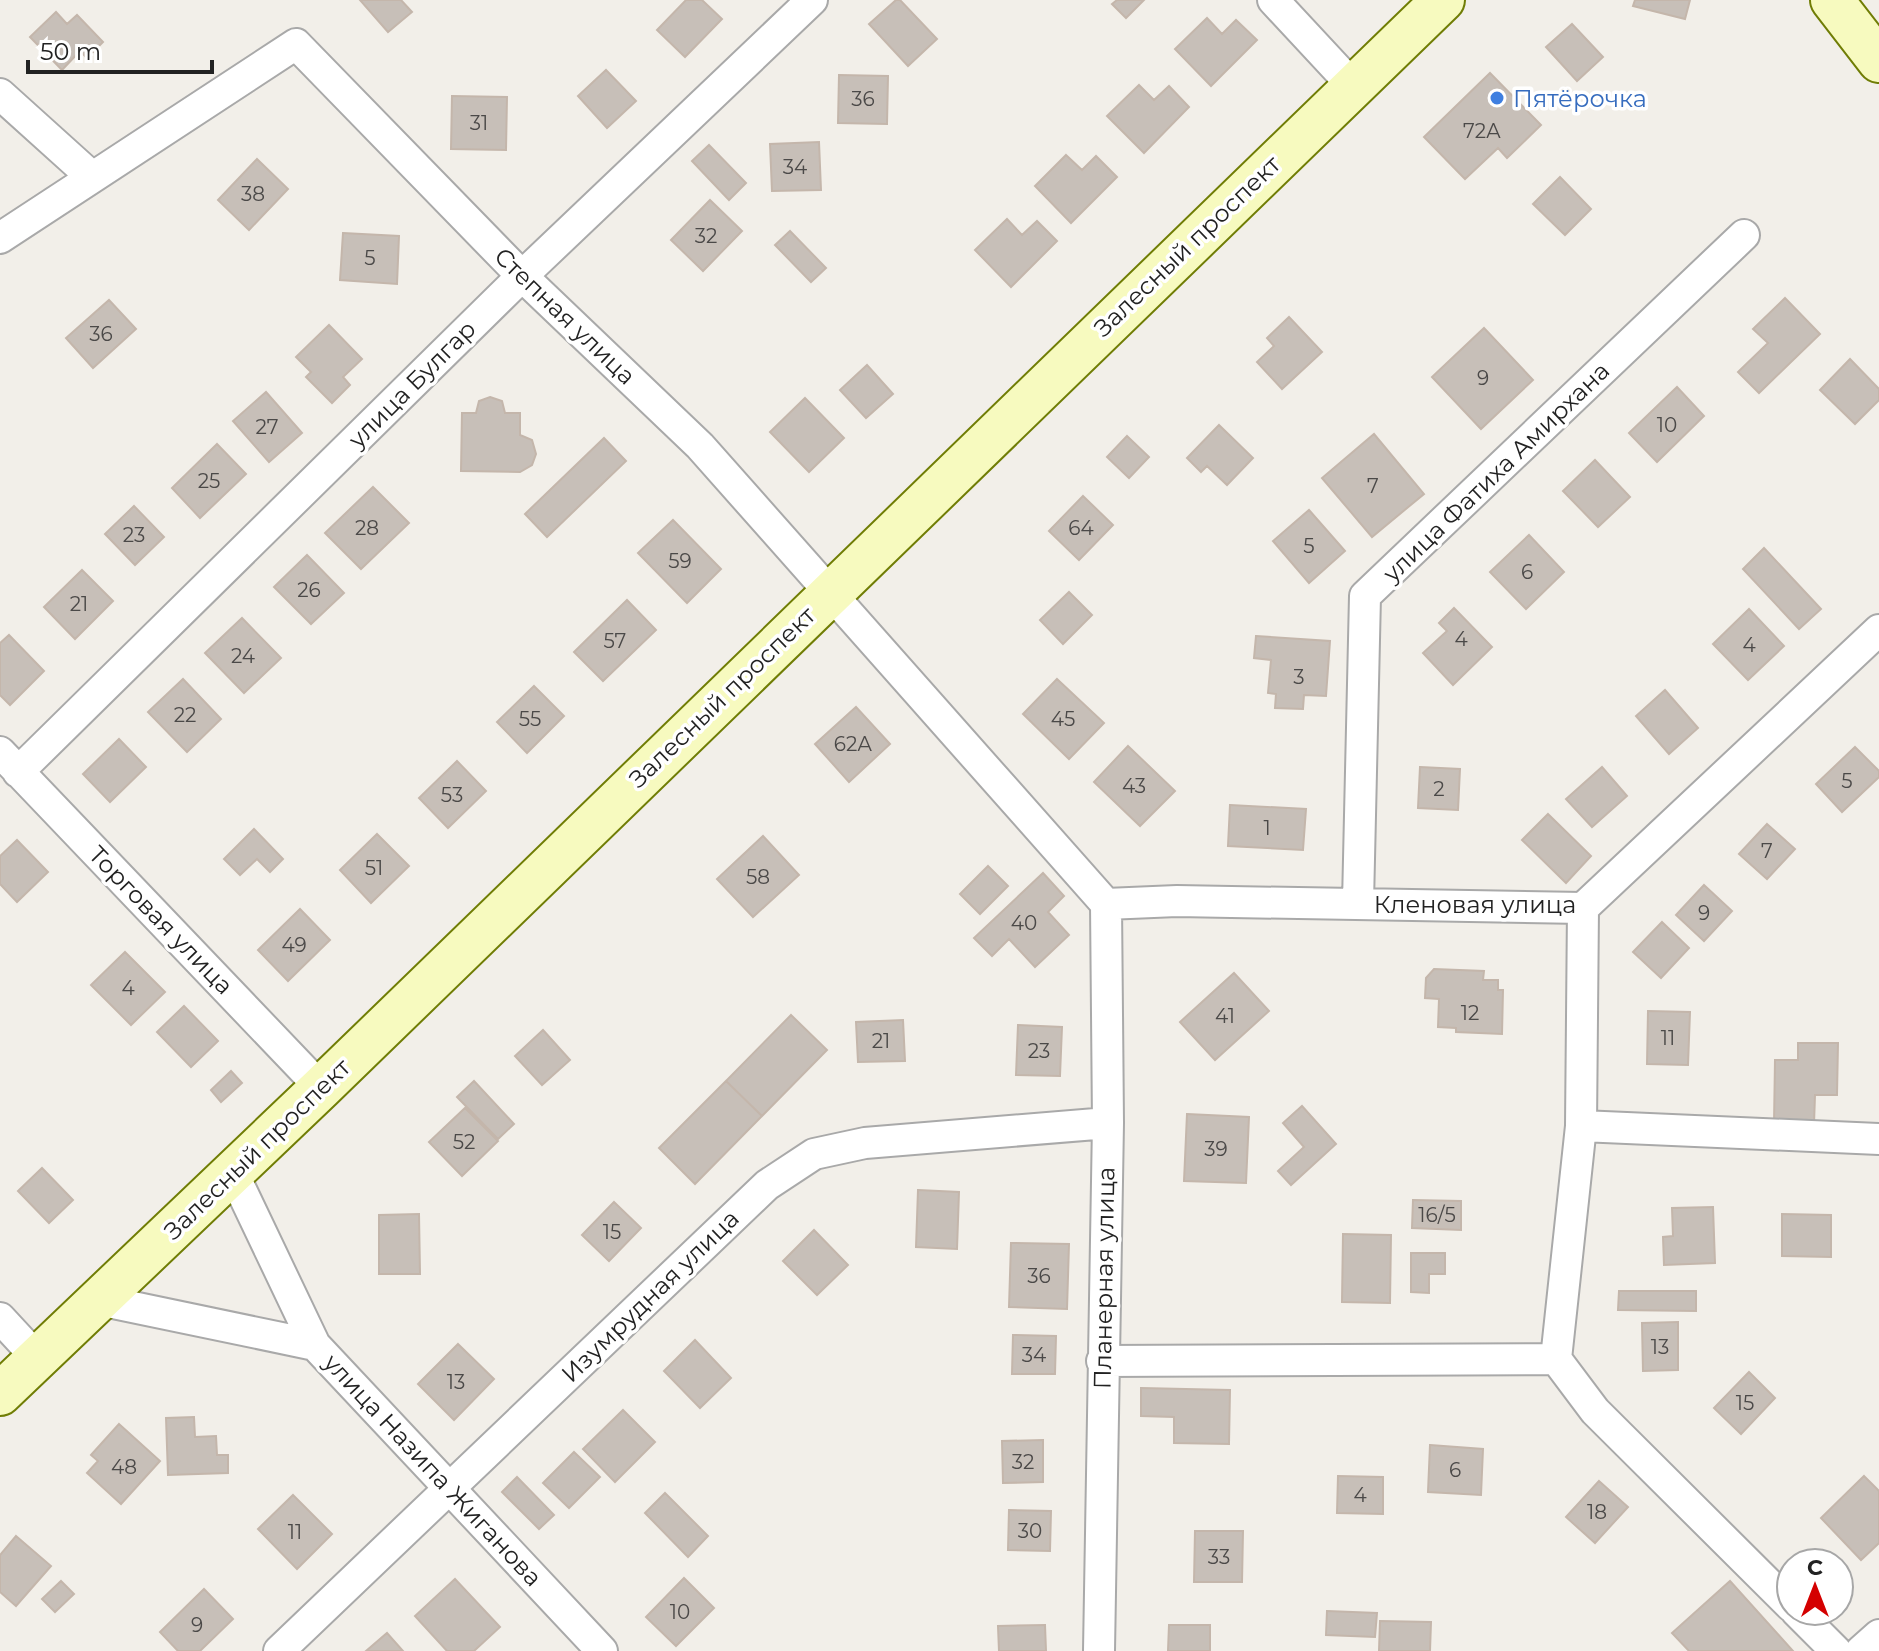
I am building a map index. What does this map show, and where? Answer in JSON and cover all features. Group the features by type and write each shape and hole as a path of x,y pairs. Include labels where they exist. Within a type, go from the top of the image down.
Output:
{"main road":[{"name":"Залесный проспект","path":"0,1394 321,1088 1443,0"},
{"path":"1832,0 1879,61"}],"street":[{"name":"улица Булгар","path":"9,762 812,0"},
{"path":"1273,0 1353,86"},
{"name":"Степная улица","path":"92,177 296,44 522,276 700,446 1106,904"},
{"path":"0,94 92,177 0,238"},
{"name":"улица Фатиха Амирхана","path":"1358,903 1365,596 1744,235"},
{"name":"Кленовая улица","path":"1106,904 1177,901 1583,908 1879,630"},
{"name":"Торговая улица","path":"9,762 321,1088"},
{"name":"Планерная улица","path":"1099,1651 1108,1123 1106,904"},
{"path":"1583,908 1581,1126 1556,1359 1595,1411 1775,1590"},
{"name":"Изумрудная улица","path":"279,1651 767,1185 814,1154 865,1143 1108,1123"},
{"path":"1581,1126 1879,1139"},
{"path":"233,1173 315,1345"},
{"name":"улица Назипа Жиганова","path":"99,1300 315,1345 602,1651"},
{"path":"0,1318 38,1359"},
{"path":"1102,1361 1556,1359"},
{"path":"1812,1627 1836,1651"},
{"path":"1861,1651 1879,1635"}],"building":[{"path":"360,0 401,0 412,12 388,32"},
{"path":"686,0 702,0 722,19 685,57 657,30"},
{"path":"896,0 900,0 937,39 908,66 869,24"},
{"path":"1117,0 1144,0 1126,18 1112,4"},
{"path":"1635,0 1690,0 1685,19 1633,6"},
{"path":"56,12 67,24 77,15 103,42 87,58 80,51 62,70 30,37"},
{"path":"1207,18 1222,34 1236,20 1257,40 1211,86 1175,49"},
{"path":"1572,24 1603,57 1577,81 1546,47"},
{"path":"606,70 636,101 607,128 578,96"},
{"path":"1490,73 1541,125 1507,158 1498,148 1465,179 1424,137"},
{"path":"839,75 888,76 887,124 838,123"},
{"path":"1139,85 1154,100 1169,86 1189,107 1144,153 1107,116"},
{"path":"452,96 507,97 506,150 451,149"},
{"path":"819,142 821,190 772,191 770,144"},
{"path":"709,145 746,183 729,200 692,161"},
{"path":"1066,155 1082,170 1096,156 1117,177 1071,223 1035,186"},
{"path":"257,159 288,189 249,230 218,200"},
{"path":"1560,177 1591,209 1565,235 1533,204"},
{"path":"710,200 742,231 703,271 671,240"},
{"path":"1007,219 1022,235 1037,221 1057,241 1011,287 975,250"},
{"path":"790,231 826,268 811,282 775,245"},
{"path":"343,233 399,236 397,284 340,280"},
{"path":"1785,298 1820,334 1759,393 1738,372 1768,343 1753,329"},
{"path":"109,300 136,329 93,368 66,338"},
{"path":"1289,317 1322,352 1282,389 1257,362 1274,346 1267,338"},
{"path":"329,325 362,359 343,377 350,385 332,403 306,377 311,372 296,357"},
{"path":"1484,328 1533,380 1481,429 1432,377"},
{"path":"1850,359 1879,389 1879,400 1855,424 1820,390"},
{"path":"867,365 893,394 866,418 840,390"},
{"path":"1677,387 1704,416 1657,462 1629,433"},
{"path":"266,392 302,433 269,462 233,421"},
{"path":"490,397 502,401 505,413 520,413 520,435 532,440 536,454 532,465 520,472 461,471 462,413 476,413 479,401"},
{"path":"805,398 844,438 809,472 770,432"},
{"path":"1219,425 1253,458 1227,485 1207,466 1201,472 1187,458"},
{"path":"1374,434 1424,494 1372,537 1322,478"},
{"path":"1127,436 1149,457 1129,478 1107,457"},
{"path":"604,438 626,461 547,537 525,514"},
{"path":"217,444 246,474 200,518 172,488"},
{"path":"1595,460 1630,497 1598,527 1563,491"},
{"path":"373,487 409,523 361,569 325,533"},
{"path":"1083,496 1113,525 1079,560 1049,531"},
{"path":"134,506 164,537 135,565 105,534"},
{"path":"1309,510 1345,551 1309,583 1273,541"},
{"path":"673,520 721,569 687,603 638,553"},
{"path":"1529,535 1564,572 1526,609 1490,572"},
{"path":"1764,548 1821,609 1799,629 1743,569"},
{"path":"307,555 344,593 311,624 274,587"},
{"path":"82,570 113,601 75,639 44,607"},
{"path":"1069,592 1092,615 1063,644 1040,620"},
{"path":"627,600 656,630 603,681 574,652"},
{"path":"1454,608 1492,647 1453,685 1423,653 1447,631 1439,623"},
{"path":"1749,609 1784,646 1748,680 1713,644"},
{"path":"242,618 281,658 244,693 205,653"},
{"path":"9,635 44,671 10,705 0,695 0,643"},
{"path":"1256,636 1330,641 1326,696 1304,695 1303,709 1275,708 1276,694 1268,693 1271,660 1254,658"},
{"path":"183,679 221,719 187,752 148,712"},
{"path":"1057,679 1104,723 1069,759 1023,714"},
{"path":"534,686 564,716 527,753 497,722"},
{"path":"1665,690 1698,728 1669,754 1636,716"},
{"path":"856,707 890,744 849,782 815,744"},
{"path":"119,739 146,767 110,802 83,774"},
{"path":"1128,746 1175,791 1140,826 1094,782"},
{"path":"1855,747 1879,771 1879,777 1842,812 1816,784"},
{"path":"457,761 486,791 448,828 419,798"},
{"path":"1420,767 1460,769 1458,810 1418,808"},
{"path":"1602,767 1627,796 1592,827 1566,799"},
{"path":"1230,805 1306,809 1303,850 1228,846"},
{"path":"1548,814 1591,856 1566,883 1522,840"},
{"path":"1767,824 1795,849 1767,879 1739,854"},
{"path":"254,829 283,859 270,872 257,859 240,875 224,859"},
{"path":"377,834 409,866 371,903 340,870"},
{"path":"763,836 799,875 753,917 717,879"},
{"path":"17,840 48,872 17,902 0,884 0,856"},
{"path":"988,866 1008,886 980,914 960,894"},
{"path":"1043,873 1064,896 1048,912 1069,935 1035,967 1009,939 992,956 974,938"},
{"path":"1704,885 1732,911 1704,941 1676,915"},
{"path":"300,909 330,940 288,981 258,950"},
{"path":"1662,922 1689,948 1661,978 1633,952"},
{"path":"125,952 165,992 131,1025 91,985"},
{"path":"1434,969 1484,971 1483,980 1498,980 1498,990 1503,990 1502,1034 1456,1032 1456,1028 1438,1027 1439,999 1425,998 1426,978"},
{"path":"1234,973 1269,1011 1215,1060 1180,1022"},
{"path":"184,1006 218,1041 191,1067 157,1032"},
{"path":"1648,1011 1690,1012 1688,1065 1647,1064"},
{"path":"791,1015 827,1050 762,1116 726,1081"},
{"path":"903,1020 905,1061 858,1062 856,1022"},
{"path":"1018,1025 1062,1027 1060,1076 1016,1075"},
{"path":"543,1030 570,1060 542,1085 515,1056"},
{"path":"1798,1043 1838,1043 1837,1095 1815,1095 1814,1124 1774,1123 1775,1060 1798,1060"},
{"path":"231,1071 242,1083 221,1102 211,1090"},
{"path":"474,1081 514,1124 498,1139 457,1097"},
{"path":"726,1081 762,1116 695,1184 659,1148"},
{"path":"1302,1106 1336,1144 1291,1185 1278,1171 1304,1147 1283,1123"},
{"path":"465,1108 498,1141 462,1176 429,1142"},
{"path":"1187,1114 1249,1117 1246,1183 1184,1181"},
{"path":"42,1168 73,1200 49,1223 18,1191"},
{"path":"918,1190 959,1192 957,1249 916,1247"},
{"path":"1413,1200 1461,1201 1461,1230 1412,1228"},
{"path":"614,1202 641,1228 609,1261 582,1235"},
{"path":"1713,1207 1715,1263 1664,1265 1663,1237 1673,1236 1672,1208"},
{"path":"419,1214 420,1274 379,1274 379,1215"},
{"path":"1782,1214 1831,1215 1831,1257 1782,1256"},
{"path":"814,1230 848,1265 817,1295 783,1261"},
{"path":"1343,1234 1391,1235 1390,1303 1342,1302"},
{"path":"1011,1243 1069,1244 1067,1309 1009,1307"},
{"path":"1411,1253 1445,1253 1445,1274 1429,1274 1429,1293 1411,1292"},
{"path":"1619,1291 1696,1291 1696,1311 1618,1310"},
{"path":"1678,1322 1678,1370 1643,1371 1642,1323"},
{"path":"1013,1335 1056,1336 1055,1374 1012,1374"},
{"path":"695,1340 731,1378 700,1408 664,1371"},
{"path":"458,1344 494,1379 454,1420 418,1384"},
{"path":"1749,1372 1775,1398 1741,1434 1714,1408"},
{"path":"1141,1388 1230,1390 1229,1444 1174,1443 1174,1417 1141,1416"},
{"path":"623,1410 655,1442 615,1482 583,1449"},
{"path":"194,1417 195,1437 216,1436 217,1455 228,1455 228,1473 168,1475 166,1418"},
{"path":"119,1424 160,1461 121,1504 87,1473 98,1461 91,1455"},
{"path":"1043,1440 1043,1482 1003,1483 1002,1441"},
{"path":"1430,1445 1483,1449 1481,1495 1428,1492"},
{"path":"574,1452 600,1477 569,1508 543,1483"},
{"path":"1338,1476 1383,1477 1383,1514 1337,1513"},
{"path":"1864,1476 1879,1491 1879,1543 1861,1560 1855,1554 1855,1547 1849,1547 1821,1518"},
{"path":"517,1477 554,1515 539,1529 502,1492"},
{"path":"1599,1481 1628,1507 1595,1543 1566,1517"},
{"path":"665,1493 708,1536 688,1557 645,1513"},
{"path":"293,1495 332,1534 297,1569 258,1529"},
{"path":"1009,1510 1051,1511 1050,1551 1008,1550"},
{"path":"1195,1531 1243,1531 1242,1582 1194,1582"},
{"path":"16,1536 51,1566 16,1606 0,1592 0,1555"},
{"path":"684,1578 714,1608 676,1646 646,1617"},
{"path":"455,1579 500,1627 474,1651 447,1651 415,1616"},
{"path":"61,1581 74,1594 55,1612 42,1599"},
{"path":"1730,1581 1793,1651 1689,1651 1672,1633"},
{"path":"204,1589 233,1619 200,1651 178,1651 160,1632"},
{"path":"1327,1611 1377,1613 1375,1637 1326,1635"},
{"path":"1380,1621 1431,1622 1430,1651 1379,1651"},
{"path":"1045,1625 1046,1651 999,1651 998,1626"},
{"path":"1169,1625 1210,1625 1210,1651 1168,1651"},
{"path":"387,1633 403,1651 366,1651"}],"place":[{"name":"Пятёрочка","path":"1497,98"}]}
